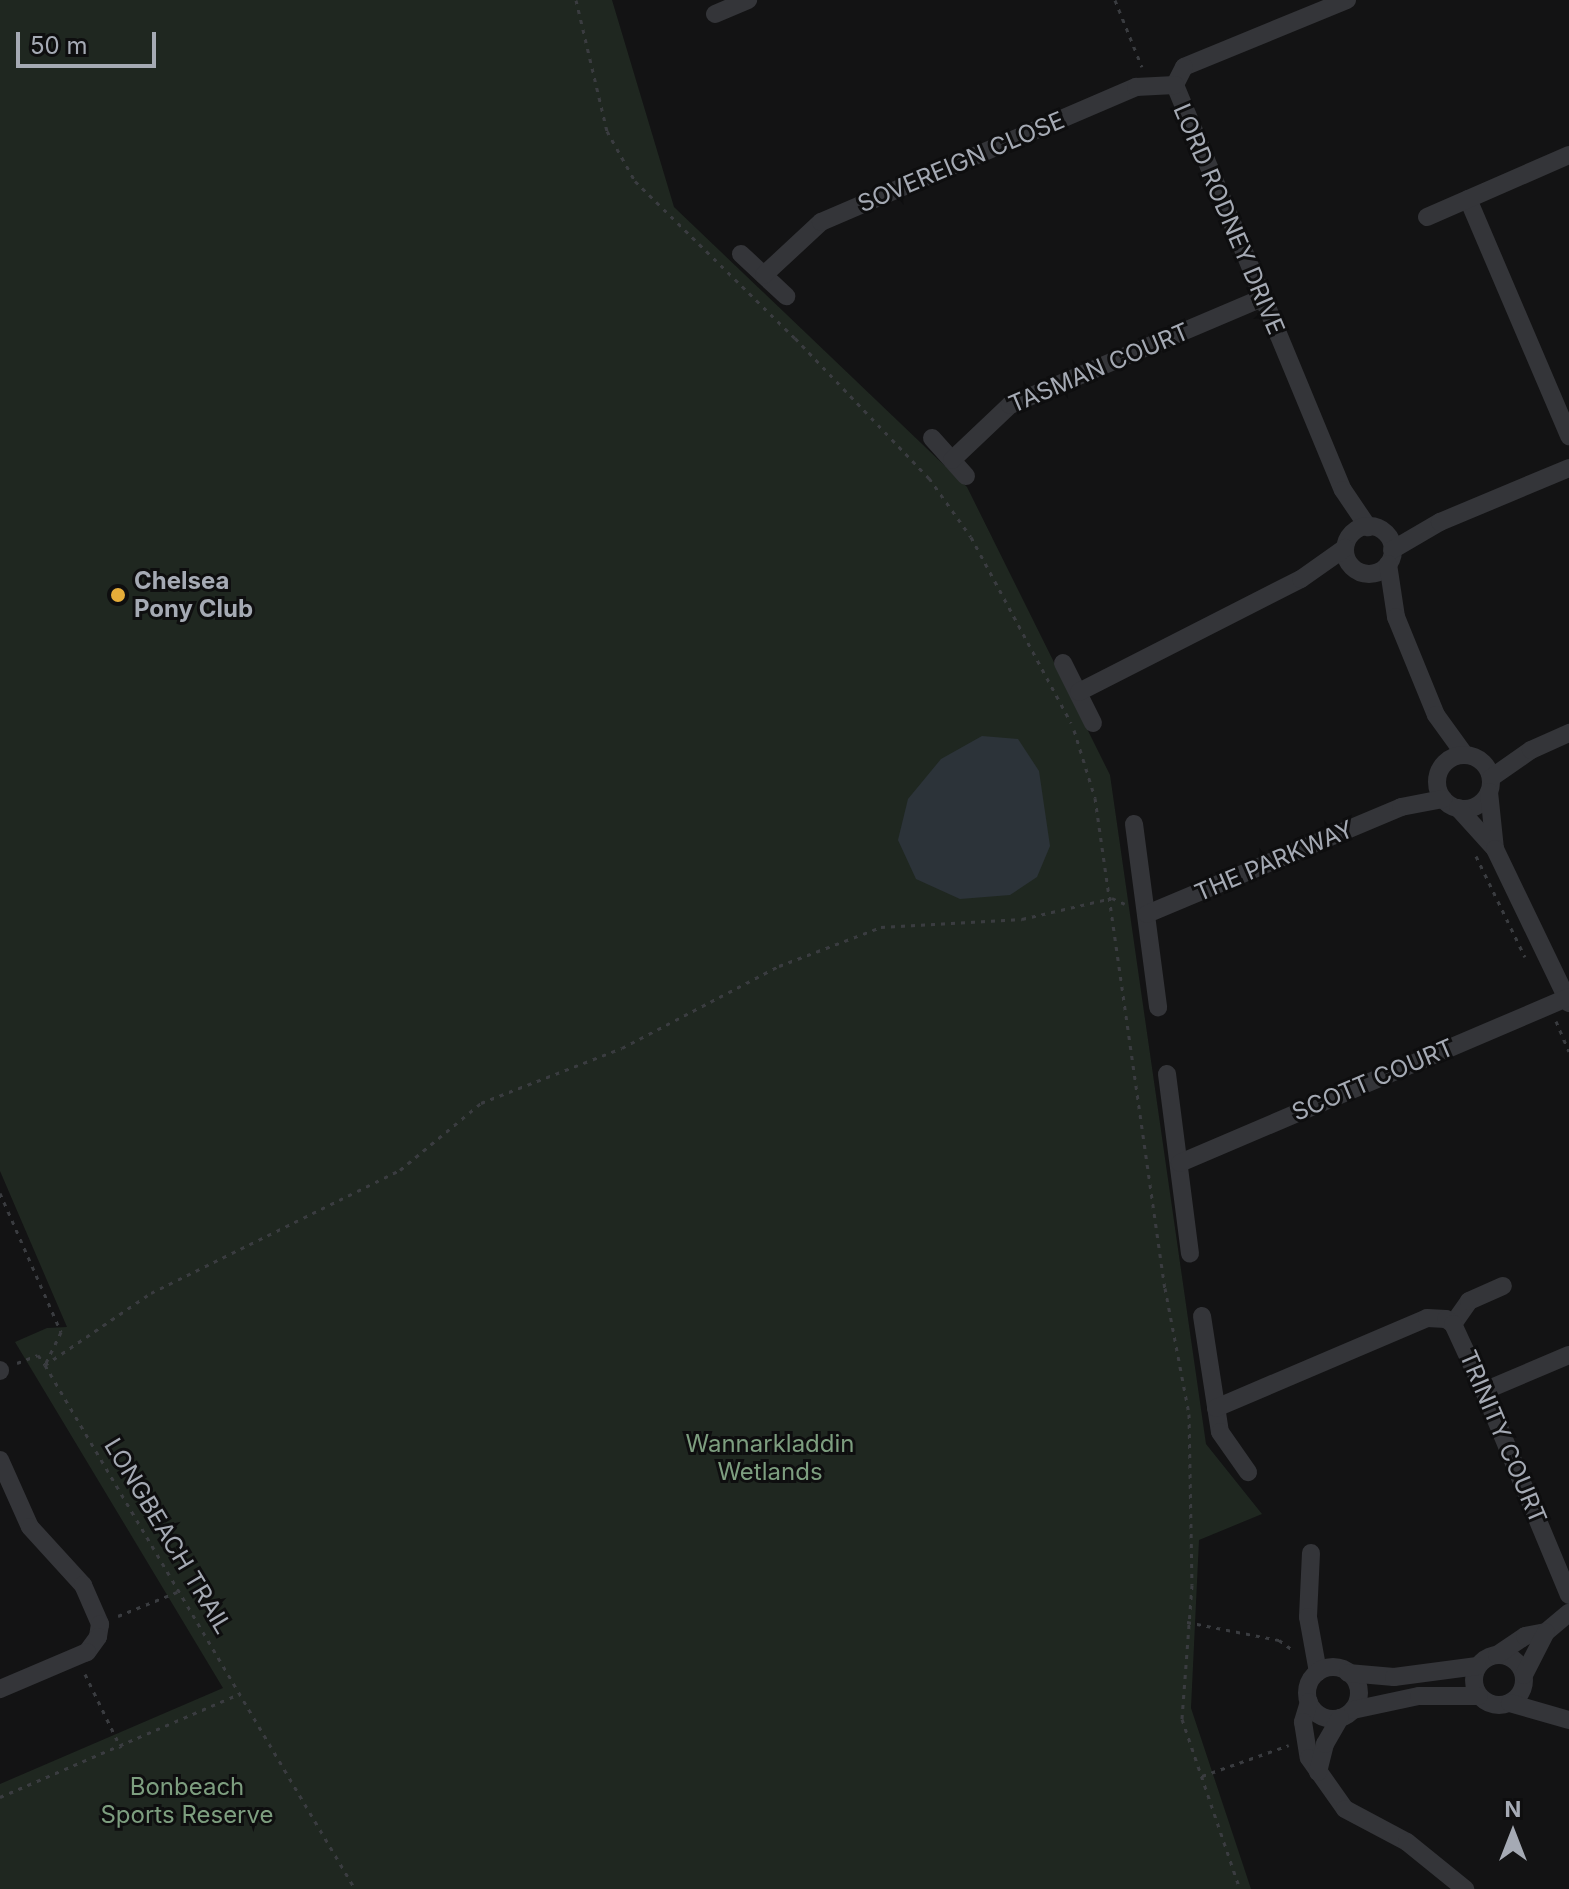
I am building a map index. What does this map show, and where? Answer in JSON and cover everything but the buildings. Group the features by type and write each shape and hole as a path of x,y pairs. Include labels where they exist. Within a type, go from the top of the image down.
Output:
{"street":[{"path":"715,14 748,0"},
{"name":"LORD RODNEY DRIVE","path":"1347,0 1184,67 1175,85 1362,535"},
{"name":"SOVEREIGN CLOSE","path":"764,275 821,222 1149,84 1175,85"},
{"path":"1427,217 1569,155"},
{"path":"1468,199 1569,436"},
{"path":"741,254 786,296"},
{"name":"TASMAN COURT","path":"952,460 1010,405 1262,298"},
{"path":"932,438 966,476"},
{"path":"1301,579 1358,571 1377,572 1390,557 1440,522 1569,468"},
{"path":"1079,692 1301,579 1362,535 1440,522"},
{"path":"1362,535 1390,557 1396,617 1436,715 1440,772 1450,804 1495,849 1568,1000"},
{"path":"1362,535 1358,571 1396,617"},
{"path":"1063,663 1093,723"},
{"path":"1436,715 1473,757 1490,785 1495,849"},
{"name":"THE PARKWAY","path":"1401,807 1450,804 1472,808 1490,785 1531,750 1569,733"},
{"name":"THE PARKWAY","path":"1147,914 1401,807 1440,772 1473,757 1531,750"},
{"path":"1134,824 1158,1007"},
{"name":"SCOTT COURT","path":"1180,1163 1568,1000"},
{"path":"1167,1074 1190,1254"},
{"name":"TRINITY COURT","path":"1453,1324 1467,1303 1503,1286"},
{"path":"1202,1316 1222,1437 1248,1472"},
{"name":"TRINITY COURT","path":"1216,1408 1438,1316 1453,1324 1569,1595"},
{"path":"1484,1391 1569,1355"},
{"path":"0,1460 37,1538 83,1585 100,1624 94,1645 77,1656 0,1689"},
{"path":"1311,1553 1308,1617 1318,1672"},
{"path":"1465,1889 1407,1842 1345,1809 1318,1772 1303,1732 1309,1702 1308,1686 1318,1672 1333,1667 1348,1673 1424,1675 1477,1666 1516,1640 1546,1632 1569,1613"},
{"path":"1510,1703 1546,1632"},
{"path":"1497,1655 1517,1662 1544,1709"},
{"path":"1477,1666 1474,1684 1479,1696"},
{"path":"1318,1772 1324,1745 1359,1695 1348,1673"},
{"path":"1309,1702 1318,1714 1346,1714 1419,1696 1479,1696 1493,1704 1510,1703 1544,1709 1569,1720"}],"path":[{"path":"576,0 607,131 635,181 900,444 971,537 1074,730 1095,798 1112,898 1165,1288 1191,1430 1182,1719 1240,1889"},
{"path":"1115,0 1149,84"},
{"path":"1471,845 1526,960"},
{"path":"45,1365 151,1293 400,1170 481,1103 622,1048 779,966 881,927 1022,919 1112,898"},
{"path":"1553,1014 1569,1051"},
{"path":"0,1193 61,1332 45,1365"},
{"path":"0,1370 38,1355 45,1365"},
{"name":"LONGBEACH TRAIL","path":"45,1365 237,1695 355,1889"},
{"path":"100,1624 178,1591"},
{"path":"1187,1622 1279,1640 1300,1659"},
{"path":"77,1656 121,1748"},
{"path":"0,1797 121,1748 237,1695"},
{"path":"1202,1776 1289,1745"}],"green space":[{"name":"Wannarkladdin Wetlands","path":"0,0 612,0 674,207 967,487 1110,775 1206,1444 1262,1514 1199,1540 1191,1708 1251,1889 0,1889 0,1784 223,1688 15,1342 47,1328 67,1327 0,1171"}],"shaded area":[{"path":"982,736 1018,739 1039,771 1050,846 1037,877 1010,895 960,899 916,879 898,840 908,799 941,759"}],"place":[{"name":"Chelsea Pony Club","path":"118,595"}],"park label":[{"name":"Bonbeach Sports Reserve","path":"187,1801"}]}
